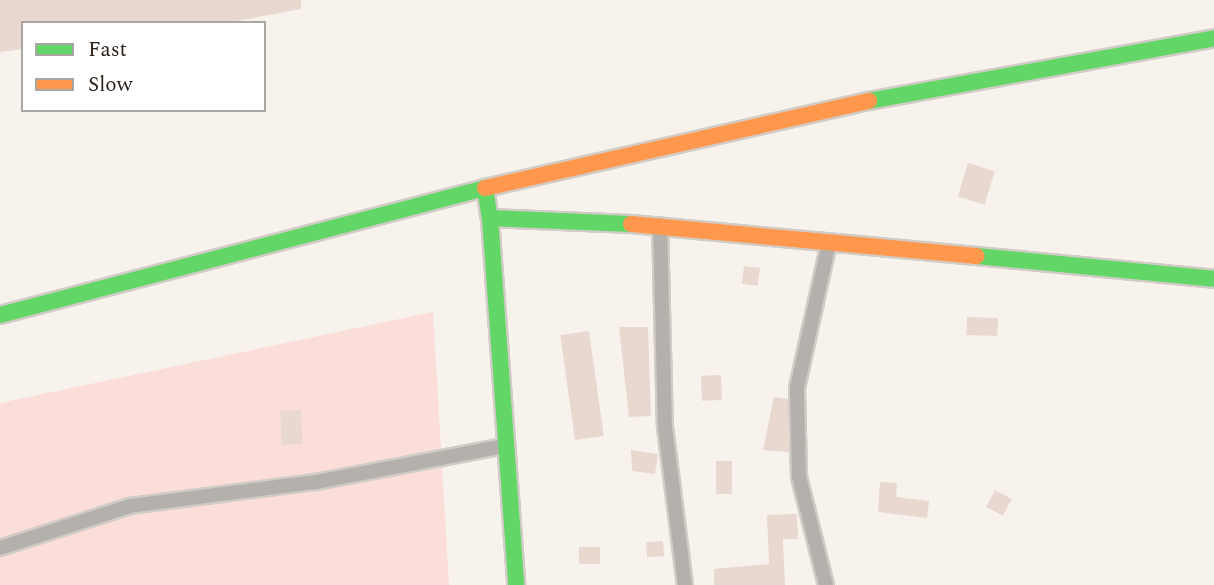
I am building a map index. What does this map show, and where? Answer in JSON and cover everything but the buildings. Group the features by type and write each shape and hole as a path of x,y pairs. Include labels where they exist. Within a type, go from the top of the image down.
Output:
{"main road":[{"path":"0,315 485,188 915,90 1214,38"},
{"path":"485,188 490,218 516,585"},
{"path":"490,218 660,225 1214,279"}],"street":[{"path":"660,225 665,428 685,585"},
{"path":"827,585 799,477 796,388 829,242"},
{"path":"0,548 130,506 316,482 505,446"}],"shaded area":[{"path":"433,312 449,585 0,585 0,403"}],"traffic: fast":[{"path":"869,101 1214,38"},
{"path":"0,315 485,188 490,218 631,224"},
{"path":"490,218 516,585"},
{"path":"977,256 1214,279"}],"traffic: slow":[{"path":"485,188 869,101"},
{"path":"631,224 977,256"}]}
